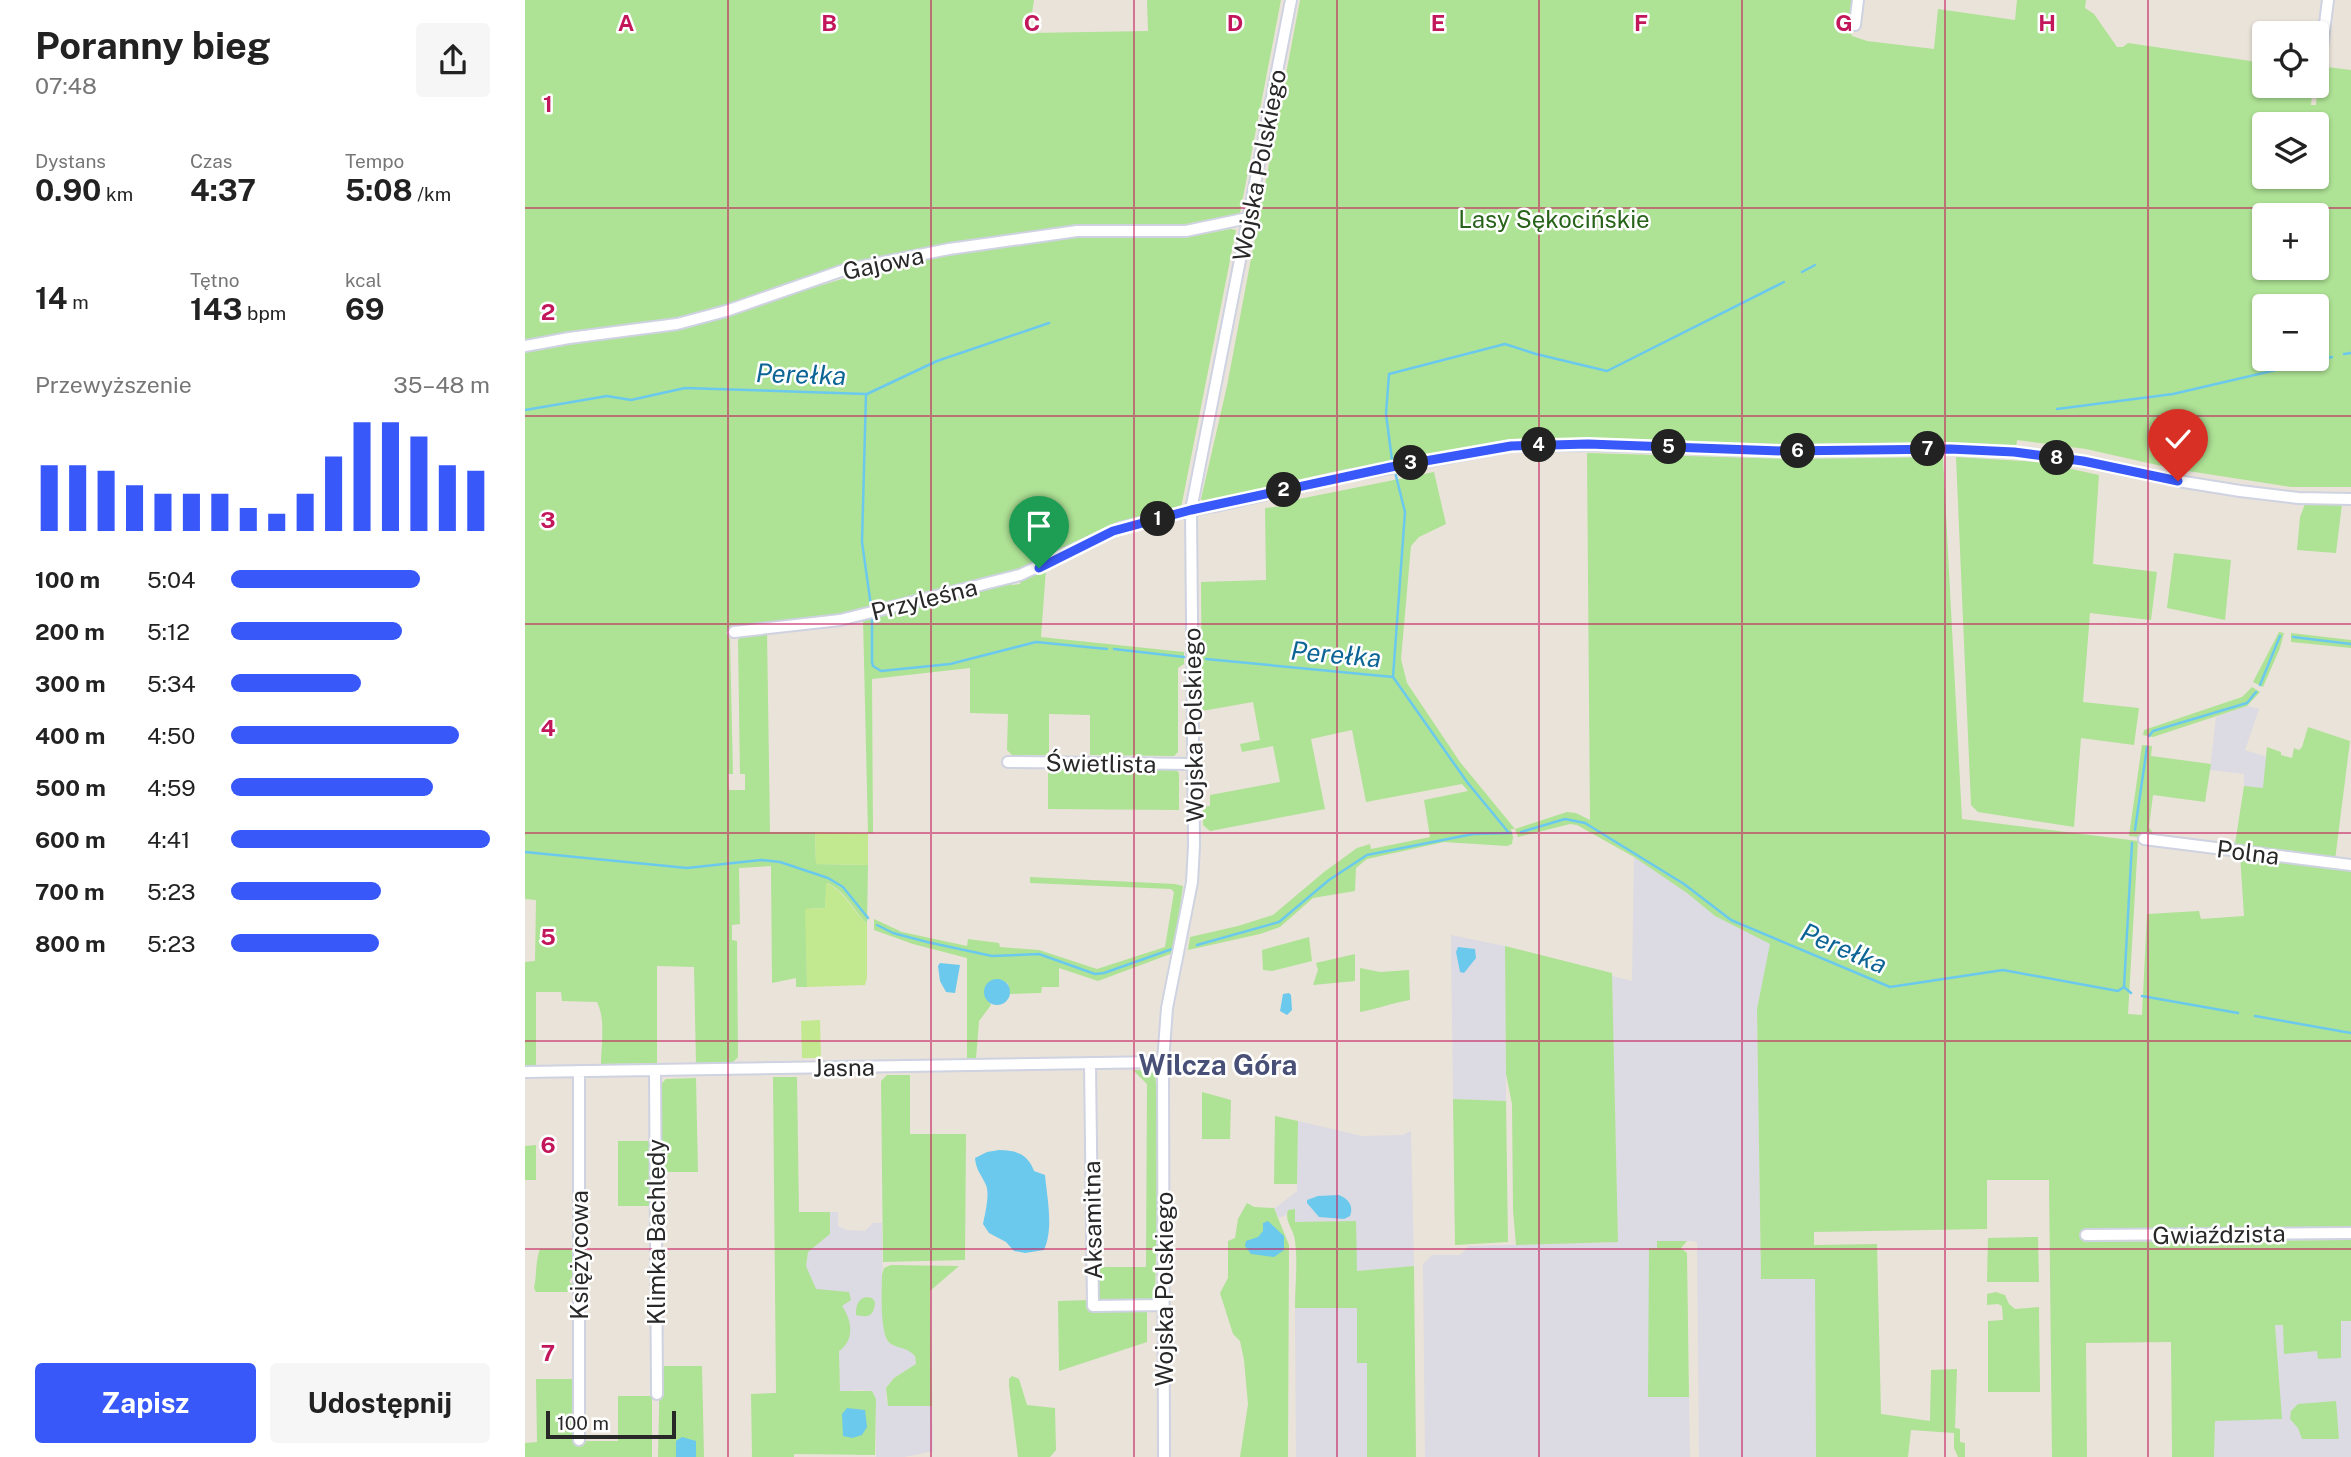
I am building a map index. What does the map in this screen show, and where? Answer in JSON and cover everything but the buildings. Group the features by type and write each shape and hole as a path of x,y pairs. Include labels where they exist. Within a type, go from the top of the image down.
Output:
{"street":[{"name":"Wojska Polskiego","path":"1164,1457 1163,1062 1167,1008 1192,882 1195,764 1191,510 1290,0"},
{"path":"1855,25 1858,0"},
{"path":"2325,21 2327,0"},
{"name":"Gajowa","path":"525,346 677,324 726,311 844,271 949,249 1077,231 1186,231 1248,218"},
{"name":"Przyleśna","path":"734,632 840,620 1020,575 1113,531 1191,510 1347,476 1511,446 1553,444 1783,451 1950,449 2014,452 2083,461 2240,491 2298,498 2351,499"},
{"name":"Świetlista","path":"1008,762 1195,764"},
{"name":"Polna","path":"2144,839 2351,865"},
{"name":"Jasna","path":"525,1072 1163,1062"},
{"name":"Aksamitna","path":"1090,1063 1093,1306 1164,1305"},
{"name":"Klimka Bachledy","path":"655,1070 657,1394"},
{"name":"Księżycowa","path":"579,1071 579,1440"},
{"name":"Gwiaździsta","path":"2087,1235 2351,1233"}],"shaded area":[{"path":"2247,706 2259,709 2245,750 2267,757 2263,788 2244,786 2244,774 2210,770 2216,717"},
{"path":"1634,857 1687,893 1715,916 1771,944 1757,1009 1761,1279 1815,1279 1816,1457 1699,1457 1697,1242 1657,1241 1657,1248 1650,1248 1648,1396 1689,1397 1690,1457 1425,1457 1423,1264 1432,1255 1460,1255 1469,1246 1618,1242 1612,976 1632,981"},
{"path":"1451,935 1505,946 1506,1101 1453,1099"},
{"path":"1298,1121 1362,1136 1403,1135 1411,1131 1414,1266 1357,1271 1295,1222 1289,1210 1279,1218 1274,1209 1297,1191"},
{"path":"830,1212 838,1212 838,1226 847,1230 865,1231 873,1223 882,1223 883,1325 886,1339 890,1344 907,1348 915,1356 916,1364 894,1378 886,1387 886,1399 888,1406 932,1406 933,1451 904,1457 876,1457 876,1399 872,1391 840,1392 839,1351 844,1347 810,1280 806,1266 808,1252 830,1234"},
{"path":"1295,1308 1357,1308 1357,1363 1367,1363 1367,1457 1296,1457"},
{"path":"2351,1321 2351,1457 2214,1457 2215,1421 2280,1391 2275,1325"}],"green space":[{"path":"525,0 1034,0 1029,33 1148,31 1147,0 1281,0 1240,213 1176,226 1075,226 863,260 710,310 658,321 525,341"},
{"name":"Lasy Sękocińskie","path":"1300,0 1852,0 1849,24 1852,36 1867,41 1934,49 1938,9 2015,20 2017,0 2086,0 2085,8 2094,14 2117,47 2128,43 2252,61 2252,98 2312,98 2311,105 2316,105 2317,98 2329,98 2329,67 2351,70 2351,487 2291,487 2175,469 2086,449 2017,440 2016,448 1696,443 1596,438 1512,439 1332,472 1204,502 1201,499 1227,386"},
{"path":"1236,230 1181,508 1020,572 840,618 726,632 730,639 733,774 728,774 729,790 745,790 745,774 740,774 738,640 743,634 767,630 770,832 815,832 816,864 868,865 867,924 844,896 827,883 825,908 806,909 807,987 796,987 796,978 772,983 771,866 739,868 740,924 732,925 732,940 737,941 738,1057 733,1062 696,1063 694,967 657,966 657,1063 601,1064 602,1025 597,1002 562,1001 561,992 536,992 536,1065 525,1065 525,962 535,961 536,900 525,899 525,351 679,329 842,279 951,254 1078,237 1185,238"},
{"path":"1587,453 1789,459 1943,457 1962,819 2138,841 2128,1014 2142,1015 2147,914 2199,911 2201,919 2244,916 2240,855 2351,869 2351,1227 2083,1229 2084,1242 2351,1240 2351,1321 2341,1321 2341,1358 2318,1359 2317,1351 2284,1354 2283,1325 2275,1325 2282,1419 2215,1421 2214,1457 2172,1457 2171,1342 2086,1343 2087,1457 2052,1457 2049,1180 1987,1180 1987,1229 1814,1232 1814,1245 1877,1244 1881,1414 1930,1421 1931,1370 1957,1369 1955,1428 1960,1429 1960,1442 1965,1443 1965,1457 1958,1457 1954,1448 1954,1433 1911,1430 1908,1457 1816,1457 1815,1279 1761,1279 1757,1009 1770,944 1715,916 1687,893 1634,857 1577,825 1570,824 1518,837 1515,829 1567,812 1590,820"},
{"path":"1956,457 2039,462 2099,475 2093,564 2157,572 2151,620 2090,613 2083,702 2139,708 2134,745 2081,738 2074,827 1978,812 1971,805"},
{"path":"1434,472 1446,524 1419,537 1411,546 1401,659 1407,683 1460,762 1515,829 1511,829 1512,844 1507,846 1444,842 1367,859 1356,868 1355,891 1313,898 1280,927 1188,950 1190,937 1273,915 1357,848 1370,844 1371,849 1430,837 1424,800 1468,791 1462,784 1366,802 1352,730 1311,739 1325,809 1210,831 1203,825 1203,807 1210,806 1210,795 1280,782 1273,746 1242,752 1240,744 1260,740 1253,702 1202,711 1201,582 1266,580 1265,508"},
{"path":"2305,504 2342,504 2336,553 2297,550 2300,517"},
{"path":"2174,553 2231,560 2225,620 2167,608"},
{"path":"1046,569 1041,637 1184,652 1184,664 1178,668 1178,752 1174,756 1090,755 1090,715 1049,714 1049,755 1012,755 1007,750 1008,714 970,713 970,668 872,679 873,833 868,833 863,619 924,603 930,605 936,603 939,598 1008,581 1012,585 1020,584 1021,579"},
{"path":"2279,632 2284,633 2280,648 2263,687 2253,682"},
{"path":"2291,633 2351,640 2351,648 2291,642"},
{"path":"2252,687 2260,692 2247,706 2153,737 2143,735 2144,730 2242,697"},
{"path":"2308,727 2350,741 2335,860 2297,855 2292,850 2283,852 2235,844 2244,786 2263,788 2267,747 2292,758 2294,748 2299,750 2302,747"},
{"path":"2142,745 2152,746 2151,756 2211,764 2205,802 2153,795 2149,827 2154,835 2141,832 2139,837 2129,836"},
{"path":"1048,768 1175,769 1179,773 1179,810 1048,809"},
{"path":"815,832 868,833 868,865 816,864"},
{"path":"1030,877 1183,886 1173,953 1098,981 1059,968 1059,987 1042,987 1041,993 1009,994 1008,983 987,999 991,1005 979,1021 976,1059 967,1059 967,958 913,944 874,930 874,919 902,932 967,946 968,939 999,943 1000,947 1039,950 1097,969 1165,947 1174,892 1171,889 1030,883"},
{"path":"826,883 843,896 867,924 865,985 807,987 805,909 825,908"},
{"path":"1309,937 1312,961 1272,971 1263,970 1262,950"},
{"path":"1505,946 1612,973 1618,1242 1516,1245 1512,1104 1506,1074"},
{"path":"1355,954 1355,981 1313,985 1318,970 1316,963"},
{"path":"1360,968 1380,972 1409,970 1410,1000 1360,1012"},
{"path":"820,1020 821,1058 802,1058 801,1021"},
{"path":"1133,1070 1155,1071 1159,1100 1155,1301 1099,1302 1097,1267 1146,1267 1147,1084"},
{"path":"887,1075 910,1075 910,1134 966,1134 965,1260 883,1262 881,1081"},
{"path":"773,1077 797,1077 799,1212 830,1212 830,1234 808,1252 806,1266 816,1289 849,1292 851,1300 842,1306 850,1323 850,1336 839,1351 840,1391 872,1391 876,1399 875,1455 794,1454 794,1457 752,1457 751,1394 776,1393"},
{"path":"696,1078 698,1172 660,1172 659,1086 666,1079"},
{"path":"1202,1092 1231,1100 1230,1139 1202,1139"},
{"path":"1453,1099 1506,1101 1508,1242 1455,1245"},
{"path":"1275,1116 1298,1121 1297,1184 1274,1184"},
{"path":"618,1141 652,1141 652,1206 618,1206"},
{"path":"536,1145 536,1180 525,1180 525,1146"},
{"path":"1247,1203 1254,1207 1274,1208 1289,1245 1288,1457 1240,1457 1248,1404 1244,1360 1240,1341 1233,1334 1220,1293 1228,1278 1228,1241 1235,1238 1238,1219"},
{"path":"1295,1209 1295,1222 1356,1221 1357,1271 1414,1266 1416,1457 1367,1457 1367,1363 1357,1363 1357,1308 1295,1308 1296,1249 1287,1214 1288,1210"},
{"path":"2038,1237 2039,1282 1987,1282 1988,1238"},
{"path":"1657,1241 1687,1241 1681,1248 1687,1253 1689,1397 1648,1397 1649,1248 1657,1248"},
{"path":"540,1249 576,1249 576,1277 569,1282 576,1287 576,1292 536,1292 534,1288"},
{"path":"891,1265 959,1266 930,1291 932,1406 888,1406 886,1388 894,1378 916,1364 915,1356 906,1349 891,1344 885,1333 882,1275 884,1268"},
{"path":"1996,1292 2005,1295 2015,1309 2039,1307 2040,1392 1988,1392 1988,1321 2003,1320 2002,1306 1987,1305 1987,1294"},
{"path":"866,1297 875,1302 872,1313 867,1316 856,1315 859,1301"},
{"path":"1089,1300 1147,1308 1147,1342 1059,1371 1058,1301"},
{"path":"660,1366 702,1366 704,1457 658,1457"},
{"path":"1012,1376 1019,1379 1027,1405 1055,1408 1056,1450 1050,1457 1018,1457 1009,1386"},
{"path":"536,1379 576,1379 583,1441 618,1441 618,1396 652,1396 652,1457 525,1457 525,1443 537,1442"},
{"path":"2336,1401 2339,1439 2302,1439 2298,1428 2290,1419 2291,1411 2298,1404"}],"water":[{"path":"1458,947 1475,949 1476,958 1464,973 1460,972 1456,952"},
{"path":"940,963 960,965 955,993 946,992 940,981"},
{"path":"997,979 1006,983 1010,992 1006,1001 997,1005 988,1001 984,992 988,983"},
{"path":"1289,993 1292,1010 1287,1015 1280,1011 1283,994"},
{"path":"999,1150 1021,1154 1034,1171 1045,1175 1049,1232 1044,1250 1025,1253 1014,1251 1006,1242 989,1233 983,1224 987,1189 975,1158"},
{"path":"1339,1195 1351,1206 1350,1216 1344,1219 1319,1217 1307,1203 1307,1200 1318,1196"},
{"path":"1268,1221 1284,1236 1284,1250 1274,1257 1251,1254 1245,1246 1246,1241 1258,1237 1263,1231 1263,1223"},
{"path":"847,1408 865,1410 867,1427 862,1435 852,1438 843,1436 842,1414"},
{"path":"682,1437 696,1441 696,1457 676,1457 676,1441"}],"waterway":[{"path":"1802,272 1815,265"},
{"path":"1392,460 1386,414 1389,374 1505,344 1607,371 1784,282"},
{"path":"867,394 937,361 1049,323"},
{"path":"2344,354 2351,353"},
{"path":"2057,409 2173,394 2332,357"},
{"name":"Perełka","path":"525,410 607,396 631,400 685,388 866,394 862,542 871,606"},
{"path":"1393,677 1405,512 1395,472"},
{"name":"Perełka","path":"872,619 872,662 873,666 881,671 950,664 1036,642 1107,649"},
{"name":"Perełka","path":"2260,685 2280,636"},
{"name":"Perełka","path":"2293,637 2351,644"},
{"name":"Perełka","path":"1114,649 1184,657"},
{"name":"Perełka","path":"1206,659 1393,677 1467,782 1509,833"},
{"name":"Perełka","path":"2149,736 2153,731 2247,703 2256,692"},
{"name":"Perełka","path":"2135,830 2147,747"},
{"name":"Perełka","path":"1521,832 1565,819 1585,823 1684,884 1731,920 1890,987 2003,970 2118,991 2124,987 2132,843"},
{"path":"1197,945 1279,922 1329,880 1367,855 1473,834 1511,833"},
{"path":"525,852 687,868 761,860 780,862 828,878 843,887 868,918"},
{"path":"877,925 893,933 992,956 1039,954 1095,974 1172,949"},
{"path":"2124,987 2131,993"},
{"path":"2142,996 2238,1013"},
{"path":"2255,1016 2351,1033"}],"district":[{"name":"Wilcza Góra","path":"1218,1064"}],"route":[{"path":"1039,568 1120,528 1347,476 1511,446 1588,444 1783,451 1950,449 2014,452 2083,461 2178,481"}]}
